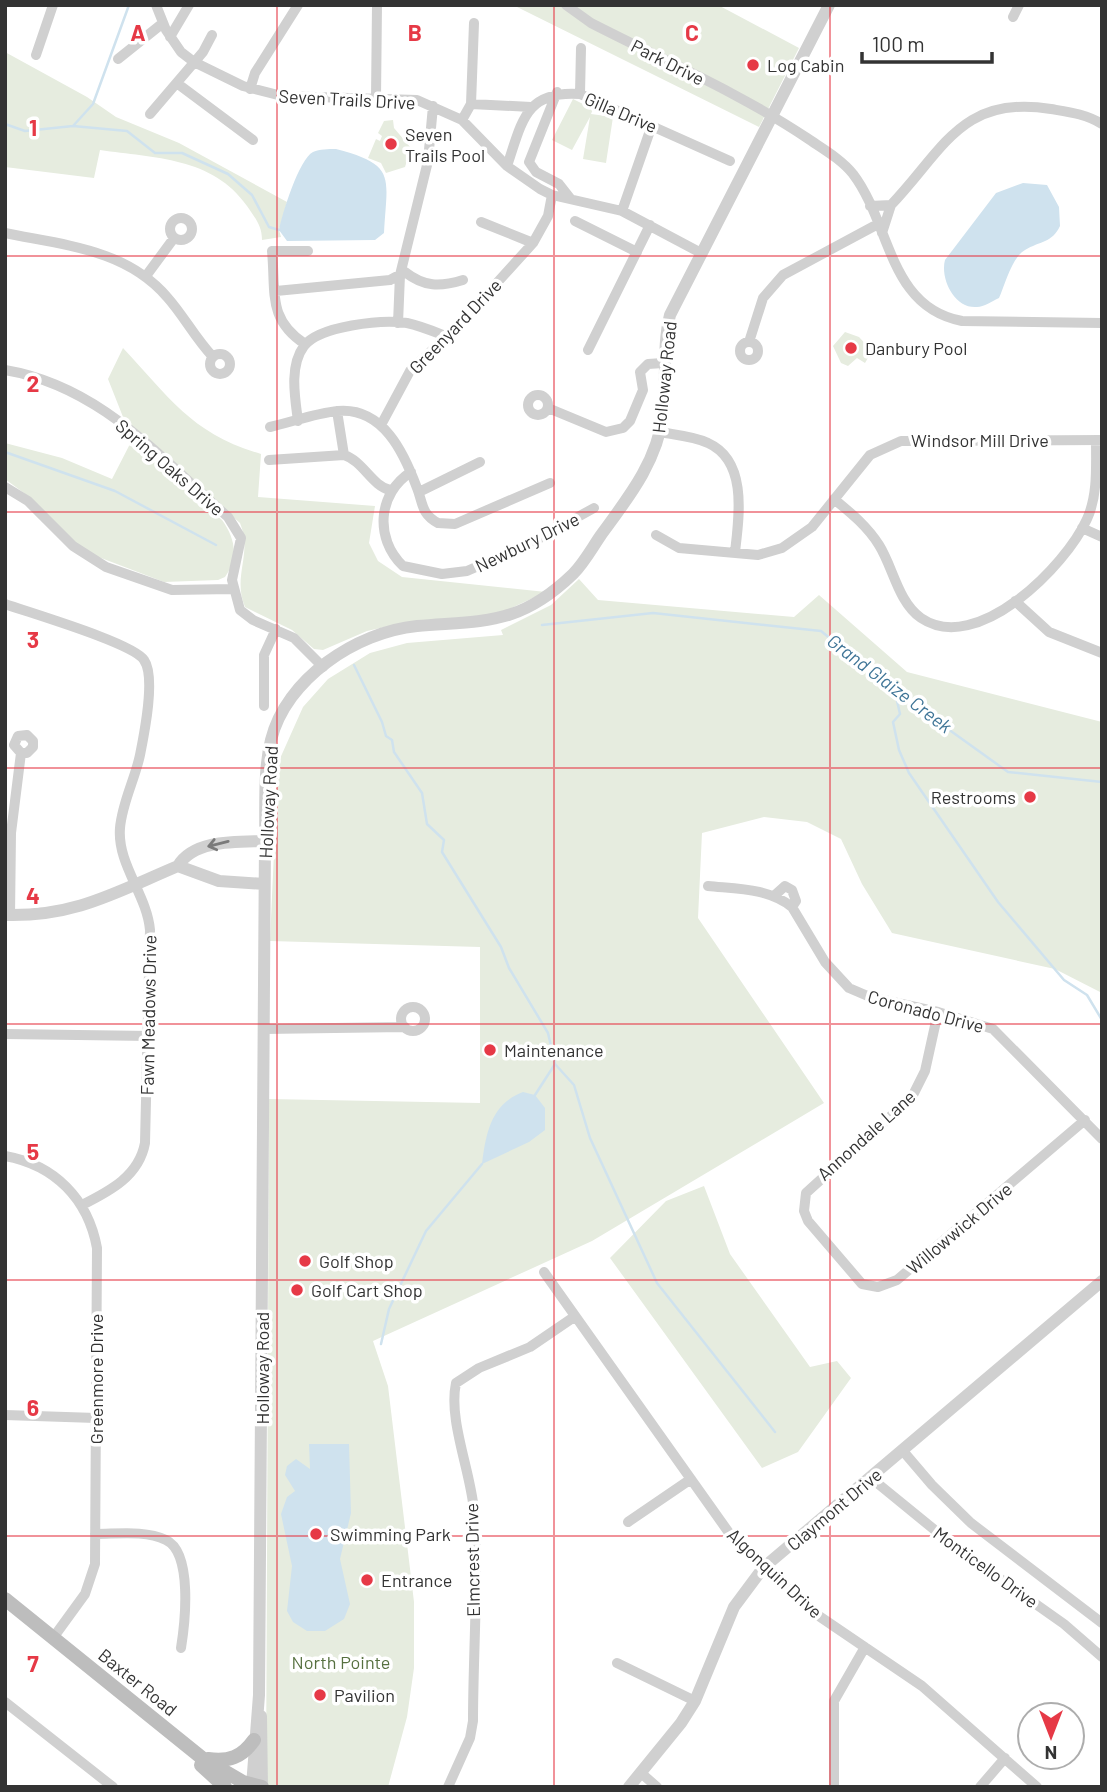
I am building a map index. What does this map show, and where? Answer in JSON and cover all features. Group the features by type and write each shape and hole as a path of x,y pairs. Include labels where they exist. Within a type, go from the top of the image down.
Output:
{"main road":[{"name":"Baxter Road","path":"5,1599 202,1758 256,1786"},
{"path":"152,1718 225,1787"},
{"path":"202,1758 228,1761 242,1754 254,1740"}],"street":[{"path":"36,55 53,5"},
{"name":"Seven Trails Drive","path":"156,5 170,37 194,62 250,89 282,96 408,99 433,106 461,120 523,180 552,195 622,211 701,253"},
{"path":"170,37 188,5"},
{"path":"250,89 255,73 298,5"},
{"path":"376,98 377,5"},
{"name":"Park Drive","path":"566,5 591,23 773,116 851,172 870,206 904,284 920,300 942,315 962,321 1100,322"},
{"name":"Holloway Road","path":"256,1786 254,1740 258,1695 264,884 270,742 294,693 323,667 353,647 391,630 486,622 537,601 573,574 648,468 660,432 663,412 663,363 670,314 829,5"},
{"path":"1013,17 1019,5"},
{"path":"118,59 163,23"},
{"path":"461,120 471,104 474,23"},
{"path":"150,114 178,83 212,35"},
{"path":"580,93 581,48"},
{"path":"178,83 253,140"},
{"path":"471,104 531,107 557,92"},
{"path":"557,92 529,156 529,162 536,172 559,184 570,198"},
{"name":"Gilla Drive","path":"557,92 580,93 633,120 652,125 730,161"},
{"path":"398,323 400,275 428,161 433,106"},
{"path":"507,166 531,107"},
{"path":"749,342 763,298 783,275 880,229 891,205 947,138 984,115 1013,108 1043,108 1085,116 1102,124"},
{"path":"622,211 652,125"},
{"name":"Greenyard Drive","path":"382,425 410,371 448,337 533,243 548,216 552,195"},
{"path":"870,206 891,205"},
{"path":"575,221 637,252"},
{"path":"481,222 533,243"},
{"path":"588,350 650,225"},
{"path":"5,233 110,256 146,276 169,298 196,340 213,357"},
{"path":"146,276 174,238"},
{"path":"306,344 282,325 275,300 272,251 308,251"},
{"path":"276,291 390,281 405,272 415,280 441,286 463,280"},
{"path":"298,421 296,367 306,344 319,333 334,328 398,323 448,337"},
{"path":"548,408 606,432 623,428 630,421 643,390 640,372 648,365 663,363"},
{"name":"Spring Oaks Drive","path":"5,370 61,384 87,398 114,417 228,517 241,538 232,589"},
{"path":"337,411 344,455"},
{"path":"270,427 337,411 366,415 391,434 411,472 425,513 431,519 446,524 478,514 550,483"},
{"path":"660,432 705,441 727,459 735,477 739,503 736,552"},
{"path":"834,499 873,536 902,594 919,616 933,624 965,625 1002,612 1069,551 1082,528 1094,491 1099,440"},
{"name":"Windsor Mill Drive","path":"656,535 679,548 758,555 793,543 812,527 870,455 901,441 1099,440"},
{"path":"269,460 344,455 355,459 382,488 390,490 395,482 411,472"},
{"path":"419,492 480,462"},
{"path":"5,486 28,502 73,546 106,567 172,590 232,589 240,610 246,616 294,638 323,667"},
{"name":"Newbury Drive","path":"390,490 384,517 385,534 391,553 403,566 442,574 467,571 533,542 594,508"},
{"path":"1082,528 1102,537"},
{"path":"1015,601 1049,632 1102,653"},
{"name":"Fawn Meadows Drive","path":"5,604 120,645 146,661 147,714 139,758 119,831 135,884 149,918 150,1035 145,1143 139,1163 120,1183 82,1205"},
{"path":"264,706 264,655 276,629"},
{"path":"20,753 11,833 8,916 47,915 97,903 178,866 182,859 199,849 229,841 265,841"},
{"path":"178,866 219,881 264,884"},
{"name":"Coronado Drive","path":"708,886 775,895 792,907 831,972 849,988 870,997 938,1012 993,1029 1102,1139"},
{"name":"Annondale Lane","path":"831,1248 808,1221 804,1211 806,1193 912,1097 925,1072 938,1012"},
{"path":"264,1029 405,1027"},
{"path":"5,1034 150,1035"},
{"name":"Willowwick Drive","path":"831,1248 862,1284 870,1287 888,1285 920,1263 1085,1120"},
{"name":"Greenmore Drive","path":"5,1156 48,1171 64,1183 82,1205 97,1248 95,1534 91,1583 53,1638"},
{"name":"Algonquin Drive","path":"544,1272 732,1537 813,1612 922,1686 1037,1787"},
{"name":"Claymont Drive","path":"629,1787 673,1735 695,1701 734,1607 763,1568 1102,1281"},
{"name":"Elmcrest Drive","path":"448,1787 470,1738 473,1721 474,1510 456,1413 456,1383 479,1368 530,1347 574,1317"},
{"path":"5,1415 96,1418"},
{"name":"Monticello Drive","path":"903,1451 932,1485 971,1523 1102,1623"},
{"name":"Monticello Drive","path":"871,1478 958,1549 1064,1624 1102,1657"},
{"path":"628,1522 691,1479"},
{"path":"95,1534 150,1535 169,1541 176,1548 182,1567 186,1602 181,1648"},
{"path":"834,1787 834,1701 865,1647"},
{"path":"617,1663 695,1701"},
{"name":"Holloway Road","path":"256,1786 263,1733 258,1695"},
{"path":"5,1702 113,1787"},
{"path":"980,1787 1005,1758"},
{"path":"641,1773 657,1787"}],"green space":[{"path":"513,5 718,5 799,48 759,127"},
{"path":"5,52 87,97 116,117 179,143 287,202 279,230 281,237 262,240 258,222 233,190 200,169 181,163 100,150 94,178 5,167"},
{"path":"573,99 593,109 591,114 613,117 606,163 583,159 590,117 572,150 552,140"},
{"name":"Seven Trails Pool","path":"393,120 394,128 411,148 405,167 386,173 381,163 368,158 376,139 380,141 382,136 378,133 384,121"},
{"name":"Danbury Pool","path":"845,332 859,337 872,351 865,363 857,358 848,366 841,363 833,346"},
{"path":"123,348 169,398 199,425 237,446 261,454 258,497 375,506 369,543 378,561 402,577 546,592 492,617 394,625 367,631 323,650 314,649 292,630 245,607 241,585 244,545 240,523 125,422 108,379"},
{"path":"131,442 222,520 234,548 232,562 225,577 218,580 164,582 88,553 62,534 28,496 5,479 5,443 62,458 112,479"},
{"name":"North Pointe","path":"579,579 598,600 794,617 819,595 907,672 1102,722 1102,993 1055,969 892,933 862,884 841,839 807,822 764,817 702,833 698,918 824,1103 592,1241 373,1341 388,1386 414,1602 414,1668 407,1717 388,1787 266,1787 269,1099 480,1103 480,947 270,941 278,763 303,707 328,679 370,653 407,643 503,635 501,630 551,605"},
{"path":"704,1186 730,1254 810,1367 837,1361 851,1378 798,1452 762,1468 610,1258 666,1201"}],"water":[{"path":"336,149 370,161 384,176 384,233 375,240 287,241 279,230 287,200 302,165 313,152"},
{"path":"1023,183 1047,185 1059,207 1060,226 1057,232 1020,254 999,298 980,307 962,303 950,291 945,275 945,260 996,193"},
{"path":"523,1092 535,1095 545,1108 545,1130 529,1142 482,1164 488,1131 497,1112 512,1097"},
{"name":"Swimming Park","path":"309,1444 349,1444 351,1513 340,1559 350,1604 344,1619 325,1631 307,1631 293,1622 287,1611 292,1566 281,1514 287,1497 295,1491 285,1475 287,1466 296,1459 310,1469"}],"waterway":[{"path":"5,124 25,131 73,126 93,104 129,5"},
{"path":"73,126 127,131 155,153 182,153 228,174 252,195 269,227 279,230"},
{"name":"Grand Glaize Creek","path":"5,452 115,491 216,545"},
{"name":"Grand Glaize Creek","path":"542,625 653,613 821,631 895,691 1008,772 1102,782"},
{"path":"354,665 382,722 386,736 392,740 394,752 422,793 427,824 444,840 442,852 501,947 509,968 548,1033 555,1064 574,1085 590,1138 657,1283 775,1432"},
{"path":"895,692 900,714 893,722 899,750 909,773 998,902 1064,980 1087,995 1102,1020"},
{"path":"535,1095 555,1064"},
{"path":"381,1344 389,1309 426,1231 482,1164"}],"place":[{"name":"Log Cabin","path":"753,65"},
{"name":"Seven Trails Pool","path":"391,144"},
{"name":"Danbury Pool","path":"851,348"},
{"name":"Restrooms","path":"1030,797"},
{"name":"Maintenance","path":"490,1050"},
{"name":"Golf Shop","path":"305,1261"},
{"name":"Golf Cart Shop","path":"297,1290"},
{"name":"Swimming Park","path":"316,1534"},
{"name":"Entrance","path":"367,1580"},
{"name":"Pavilion","path":"320,1695"}]}
